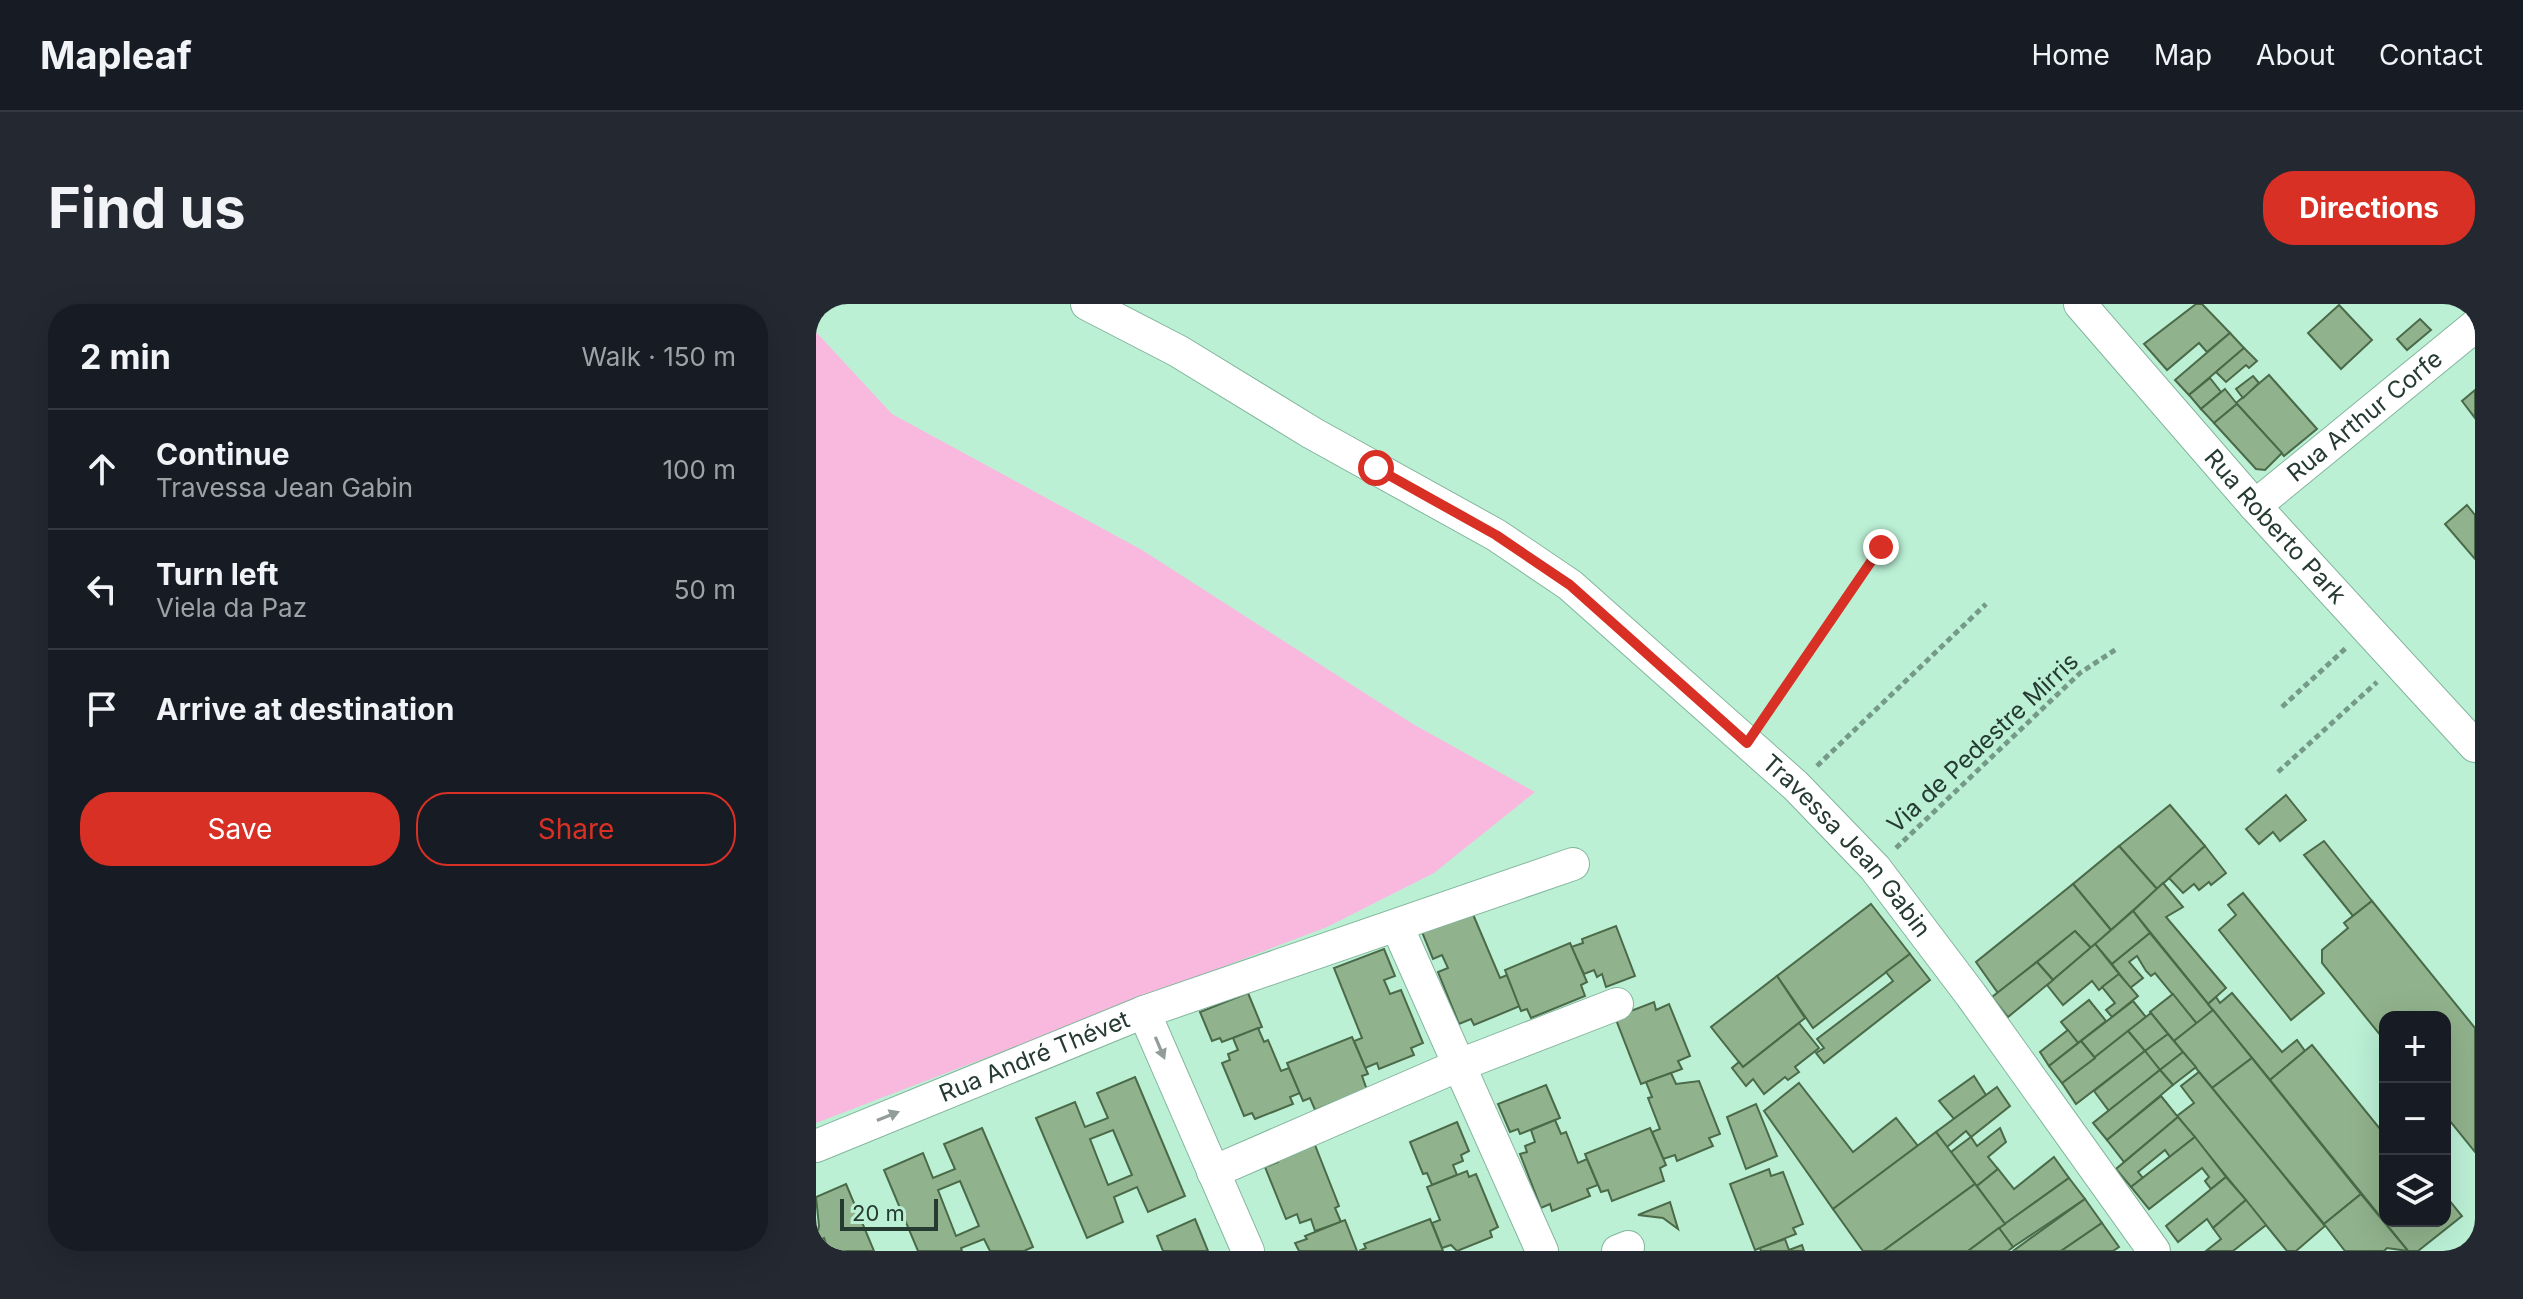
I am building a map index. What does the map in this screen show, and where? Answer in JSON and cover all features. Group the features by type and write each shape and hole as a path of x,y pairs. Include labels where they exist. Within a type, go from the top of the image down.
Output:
{"street":[{"name":"Travessa Jean Gabin","path":"1087,304 1178,351 1312,433 1496,535 1570,585 1796,786 1875,868 1971,995 2154,1251"},
{"name":"Rua Roberto Park","path":"2080,304 2255,506 2475,746"},
{"name":"Rua Arthur Corfe","path":"2255,506 2475,326"},
{"path":"1144,1012 1573,864"},
{"path":"1397,926 1542,1251"},
{"path":"1213,1172 1457,1066 1617,1004"},
{"name":"Rua André Thévet","path":"816,1146 1144,1012 1248,1251"}],"path":[{"path":"1747,743 1881,547"},
{"path":"1796,786 1986,604"},
{"path":"2282,707 2368,629"},
{"name":"Via de Pedestre Mirris","path":"1875,868 2080,673 2118,648"},
{"path":"2278,772 2398,662"}],"shaded area":[{"path":"816,332 892,414 1142,550 1413,724 1535,792 1434,873 1327,927 816,1123"}],"building":[{"path":"2196,304 2202,304 2230,333 2207,352 2199,343 2167,370 2144,344"},
{"path":"2339,305 2372,340 2341,369 2308,333"},
{"path":"2420,319 2431,330 2407,350 2397,339"},
{"path":"2230,333 2244,348 2189,395 2175,380"},
{"path":"2244,348 2257,361 2249,368 2246,365 2226,382 2216,372"},
{"path":"2269,375 2317,429 2284,456 2236,403"},
{"path":"2253,376 2259,383 2243,398 2236,389"},
{"path":"2210,378 2221,392 2201,409 2189,395"},
{"path":"2225,389 2237,404 2214,423 2201,409"},
{"path":"2475,390 2475,418 2462,401"},
{"path":"2237,404 2282,453 2265,470 2256,469 2214,423"},
{"path":"2467,505 2475,515 2475,559 2445,524"},
{"path":"2286,795 2306,820 2280,841 2273,832 2259,844 2246,829"},
{"path":"2170,805 2205,846 2157,889 2119,846"},
{"path":"2324,841 2372,901 2353,916 2304,855"},
{"path":"2119,846 2157,889 2111,930 2073,884"},
{"path":"2205,846 2226,873 2211,885 2209,882 2199,890 2194,884 2183,893 2169,878"},
{"path":"2163,883 2183,907 2166,917 2226,988 2208,1004 2133,911"},
{"path":"2073,884 2111,930 2091,948 2075,931 1998,993 1976,962"},
{"path":"2243,893 2324,993 2291,1020 2219,930 2236,915 2228,905"},
{"path":"2372,901 2475,1028 2475,1152 2451,1122 2451,1011 2379,1011 2379,1034 2322,963 2322,950 2348,928 2344,923"},
{"path":"1871,904 1910,954 1813,1028 1777,976"},
{"path":"2133,911 2150,933 2112,964 2095,944"},
{"path":"1472,912 1500,978 1507,975 1520,1006 1474,1025 1471,1019 1459,1024 1438,972 1448,968 1442,955 1433,959 1422,932"},
{"path":"1616,926 1635,976 1606,987 1602,974 1597,977 1594,970 1584,974 1571,947 1583,943 1582,939"},
{"path":"2075,931 2091,948 2053,980 2037,962"},
{"path":"2150,933 2213,1010 2197,1024 2155,973 2151,976 2146,971 2137,956 2129,962 2143,978 2130,988 2112,964"},
{"path":"1570,943 1587,982 1581,985 1585,996 1531,1018 1527,1009 1521,1011 1505,970"},
{"path":"2095,944 2119,974 2099,990 2092,981 2063,1005 2047,985"},
{"path":"1384,949 1395,976 1384,980 1390,994 1401,990 1423,1043 1411,1048 1414,1055 1379,1069 1377,1063 1365,1068 1354,1041 1362,1038 1334,968"},
{"path":"1910,954 1930,980 1824,1063 1816,1053 1824,1048 1817,1039 1893,981 1886,972"},
{"path":"2037,962 2053,980 2008,1017 1992,997"},
{"path":"2119,974 2138,996 2112,1017 2106,1010 2115,1003 2102,987"},
{"path":"1777,976 1805,1018 1743,1067 1711,1027"},
{"path":"1248,993 1262,1027 1222,1042 1220,1038 1212,1041 1200,1012"},
{"path":"2232,993 2282,1052 2297,1040 2305,1051 2270,1080 2208,1004 2216,997 2220,1003"},
{"path":"2173,994 2197,1024 2174,1041 2150,1012"},
{"path":"2089,1000 2106,1021 2078,1043 2061,1022"},
{"path":"2133,1001 2146,1017 2095,1058 2081,1041"},
{"path":"1654,1002 1656,1010 1669,1004 1690,1056 1678,1061 1682,1069 1641,1084 1615,1017"},
{"path":"2213,1010 2252,1058 2212,1088 2174,1041"},
{"path":"2151,1013 2168,1034 2145,1051 2128,1031"},
{"path":"1799,1023 1819,1048 1795,1067 1799,1072 1788,1080 1785,1077 1764,1094 1753,1079 1746,1086 1732,1068 1739,1062 1743,1067"},
{"path":"1258,1028 1264,1042 1268,1040 1281,1071 1289,1068 1300,1093 1290,1097 1293,1104 1255,1119 1252,1113 1244,1116 1222,1063 1230,1060 1228,1054 1238,1050 1233,1038"},
{"path":"2068,1030 2078,1043 2049,1066 2040,1052"},
{"path":"2128,1031 2145,1051 2076,1104 2062,1083"},
{"path":"2168,1034 2183,1052 2160,1070 2145,1051"},
{"path":"1352,1037 1368,1074 1362,1076 1367,1090 1315,1110 1310,1098 1303,1101 1287,1063"},
{"path":"2081,1041 2095,1058 2062,1083 2049,1066"},
{"path":"2312,1045 2379,1128 2379,1215 2270,1080"},
{"path":"2145,1051 2160,1070 2109,1111 2094,1091"},
{"path":"2183,1052 2196,1067 2173,1085 2160,1070"},
{"path":"2252,1058 2361,1194 2324,1224 2212,1088"},
{"path":"2160,1070 2173,1085 2107,1140 2093,1123"},
{"path":"2199,1072 2325,1226 2296,1251 2287,1251 2177,1116 2194,1103 2181,1086"},
{"path":"1671,1073 1676,1084 1699,1081 1720,1134 1709,1138 1713,1146 1677,1161 1675,1155 1663,1159 1652,1132 1660,1129 1648,1098 1652,1097 1646,1082"},
{"path":"1974,1076 1986,1095 1954,1119 1939,1101"},
{"path":"1135,1077 1185,1196 1148,1212 1137,1187 1114,1197 1123,1222 1087,1238 1036,1118 1075,1102 1085,1127 1108,1118 1097,1093","holes":["1113,1130 1132,1175 1108,1185 1090,1139"]},
{"path":"1799,1083 1853,1152 1896,1118 1918,1146 1833,1209 1764,1111"},
{"path":"1546,1085 1560,1118 1520,1134 1518,1129 1510,1132 1498,1104"},
{"path":"1997,1087 2010,1106 1971,1137 1966,1131 1947,1147 1936,1132"},
{"path":"2161,1096 2178,1117 2124,1162 2107,1140"},
{"path":"1756,1104 1777,1156 1746,1169 1727,1117"},
{"path":"2178,1117 2195,1137 2170,1157 2165,1150 2138,1172 2143,1178 2131,1187 2116,1169"},
{"path":"1555,1120 1561,1134 1566,1132 1578,1163 1587,1159 1598,1185 1587,1189 1590,1196 1552,1211 1550,1204 1541,1208 1520,1154 1527,1152 1525,1146 1535,1142 1531,1130"},
{"path":"1457,1122 1469,1151 1461,1155 1463,1161 1453,1165 1457,1175 1432,1185 1427,1173 1423,1174 1410,1142"},
{"path":"982,1128 1033,1247 1024,1251 990,1251 984,1239 961,1248 962,1251 918,1251 884,1170 923,1153 933,1178 955,1169 944,1144","holes":["960,1181 979,1226 956,1236 938,1190"]},
{"path":"1650,1128 1666,1165 1660,1168 1664,1181 1612,1201 1608,1190 1601,1192 1585,1154"},
{"path":"2000,1128 2006,1142 1988,1157 1998,1169 1977,1186 1951,1152 1971,1137 1977,1146"},
{"path":"1936,1132 1975,1184 1883,1251 1863,1251 1833,1209"},
{"path":"2195,1137 2226,1177 2211,1189 2205,1181 2209,1177 2202,1168 2149,1209 2131,1187"},
{"path":"1313,1140 1339,1206 1335,1208 1341,1222 1315,1231 1311,1219 1300,1223 1297,1214 1286,1219 1265,1167 1278,1162 1275,1155"},
{"path":"2054,1157 2069,1178 2005,1224 1977,1186 1998,1169 2014,1189"},
{"path":"1769,1169 1771,1176 1783,1172 1803,1224 1793,1228 1796,1234 1755,1250 1730,1184"},
{"path":"1467,1171 1469,1177 1476,1174 1498,1227 1490,1231 1492,1237 1457,1251 1451,1245 1442,1248 1432,1223 1440,1220 1427,1187"},
{"path":"2226,1177 2246,1200 2213,1228 2207,1219 2178,1242 2166,1226"},
{"path":"2069,1178 2085,1199 2013,1247 1999,1228"},
{"path":"846,1184 874,1251 829,1251 824,1238 816,1241 819,1226 816,1197"},
{"path":"1975,1184 2005,1224 1968,1251 1883,1251"},
{"path":"2361,1194 2379,1216 2379,1227 2388,1227 2408,1251 2387,1248 2384,1251 2345,1251 2324,1224"},
{"path":"2085,1199 2102,1223 2061,1251 2013,1251"},
{"path":"2246,1200 2266,1225 2233,1251 2206,1251 2221,1239 2213,1228"},
{"path":"1670,1202 1678,1229 1663,1218 1638,1215"},
{"path":"2451,1202 2462,1216 2451,1225"},
{"path":"1195,1219 1208,1251 1163,1251 1157,1236"},
{"path":"1430,1219 1443,1251 1359,1251 1366,1248 1364,1244"},
{"path":"1345,1220 1357,1251 1299,1251 1295,1243 1307,1239 1305,1236"},
{"path":"2102,1223 2119,1247 2113,1251 2061,1251"},
{"path":"2389,1227 2448,1227 2418,1251 2408,1251"},
{"path":"1999,1228 2013,1247 2008,1251 1968,1251"},
{"path":"1785,1239 1789,1250 1802,1245 1804,1251 1761,1251 1760,1248"}],"route":[{"path":"1376,468 1496,535 1570,585 1747,743 1881,547"}]}
